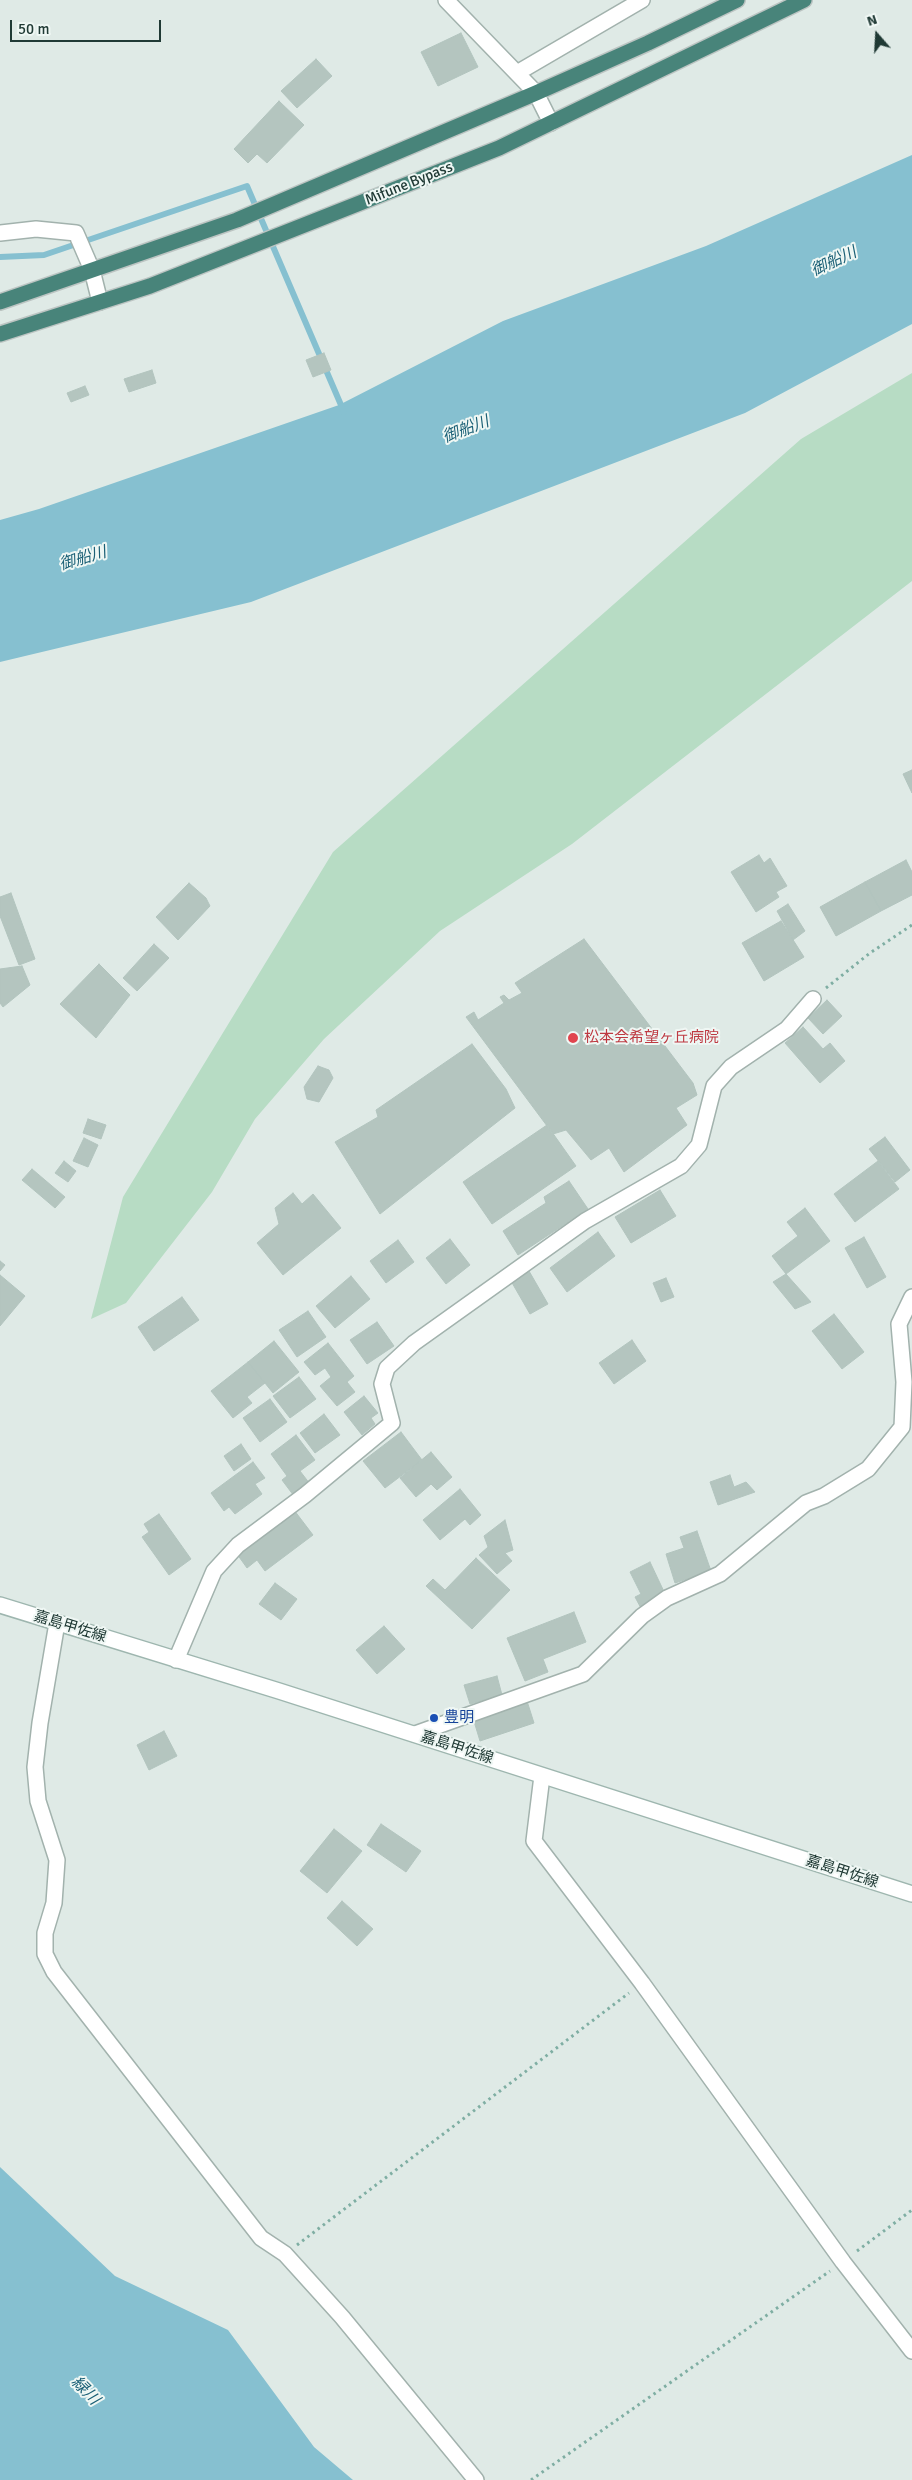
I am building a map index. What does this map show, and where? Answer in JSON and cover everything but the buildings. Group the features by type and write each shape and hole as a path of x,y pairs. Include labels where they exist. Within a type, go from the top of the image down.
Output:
{"highway":[{"path":"0,302 237,220 536,93 648,43 737,0"},
{"name":"Mifune Bypass","path":"0,334 150,286 481,155 552,123 804,0"}],"street":[{"path":"446,0 536,93 552,123"},
{"path":"517,72 642,0"},
{"path":"0,232 36,229 76,234 92,270 100,302"},
{"path":"176,1660 214,1571 238,1545 305,1495 392,1423 382,1384 387,1368 414,1343 585,1220 681,1166 699,1145 714,1086 731,1068 787,1029 813,999"},
{"path":"415,1734 583,1674 642,1616 667,1598 720,1574 806,1503 824,1496 868,1469 902,1427 904,1382 899,1324 912,1297"},
{"name":"嘉島甲佐線","path":"0,1605 415,1734 912,1894"},
{"path":"57,1622 40,1723 35,1767 38,1801 57,1860 54,1903 45,1933 45,1954 54,1972 261,2238 285,2254 342,2317 476,2480"},
{"path":"542,1776 534,1841 642,1984 843,2262 912,2351"}],"path":[{"path":"813,999 870,954 912,925"},
{"path":"285,2254 642,1984"},
{"path":"531,2480 843,2262 912,2210"}],"green space":[{"path":"912,373 912,581 572,844 440,931 324,1039 255,1119 212,1192 126,1303 91,1319 123,1197 333,852 801,439"}],"water":[{"name":"御船川","path":"912,155 912,324 745,413 251,602 0,662 0,520 39,509 339,405 503,321 706,246"},
{"name":"緑川","path":"0,2167 115,2276 228,2330 314,2447 353,2480 0,2480"}],"waterway":[{"path":"0,257 44,255 247,186 344,412"}],"place":[{"name":"松本会希望ヶ丘病院","path":"573,1038"},
{"name":"豊明","path":"434,1718"}]}
